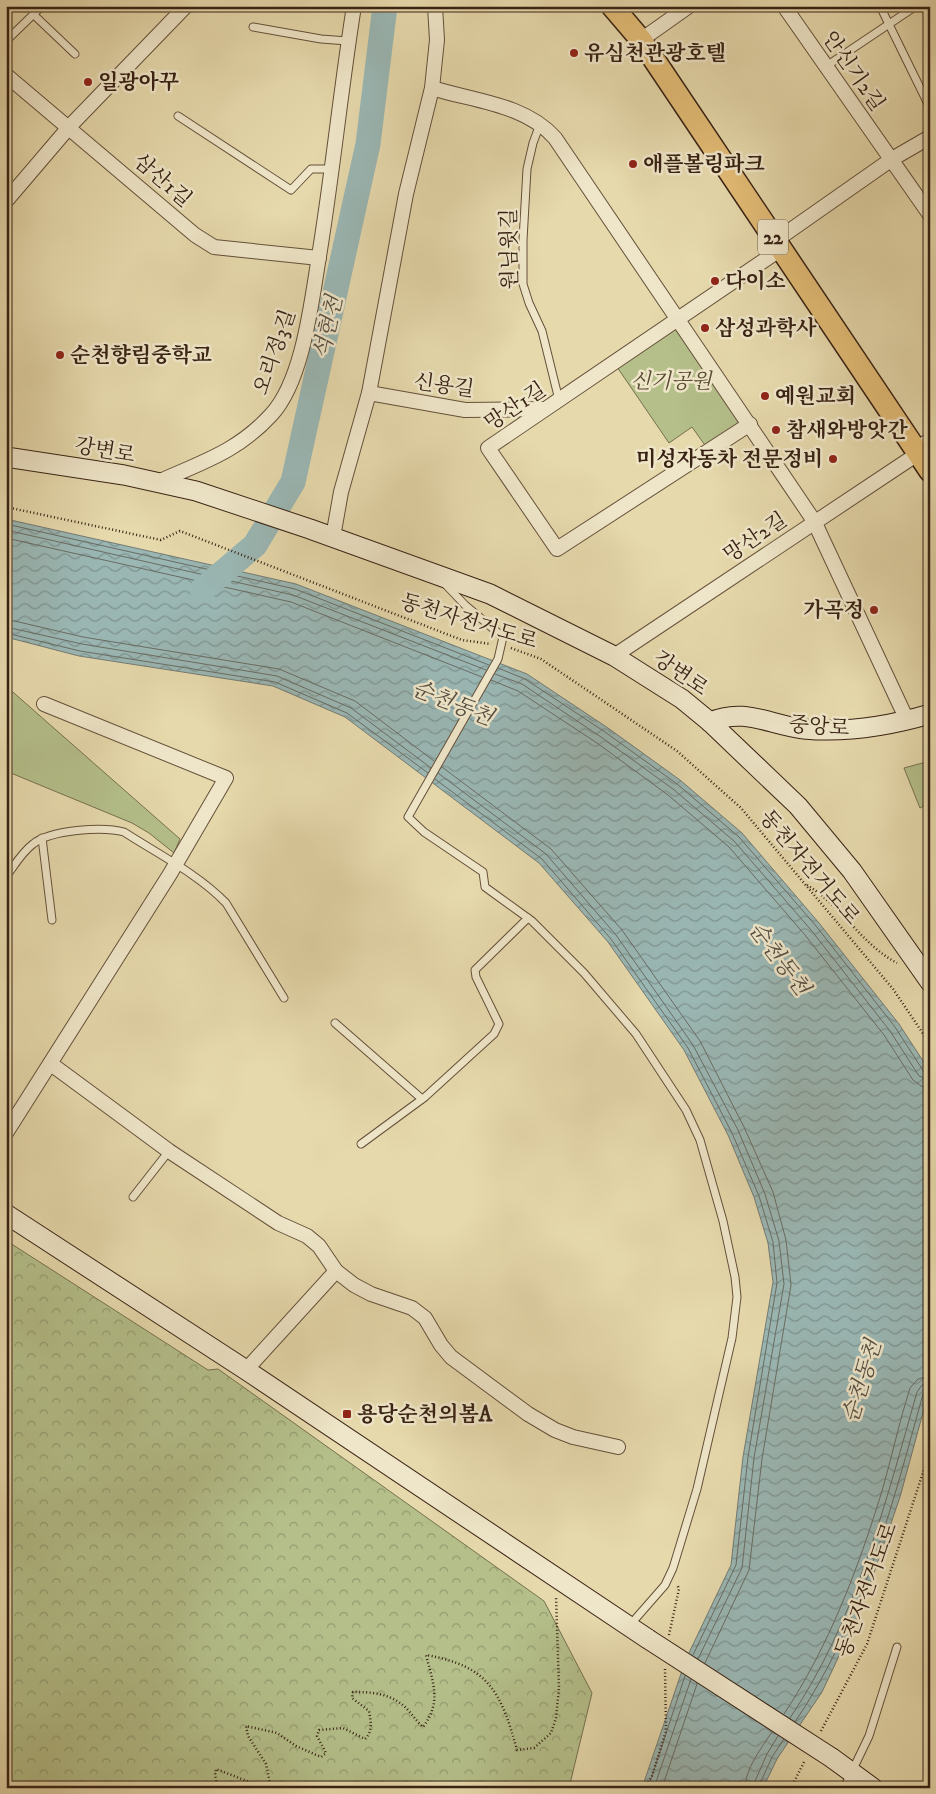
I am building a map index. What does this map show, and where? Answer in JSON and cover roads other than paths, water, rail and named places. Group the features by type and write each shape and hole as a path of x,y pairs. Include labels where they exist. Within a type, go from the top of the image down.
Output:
{"main road":[{"name":"22","path":"612,6 641,40 778,245 924,453"},
{"name":"강변로","path":"6,457 158,482 196,491 333,537 490,594 614,656 682,699 710,722 792,799 852,871 930,982"},
{"name":"중앙로","path":"710,722 731,715 742,714 802,729 844,730 907,720 930,714"},
{"path":"6,1214 246,1370 648,1639 832,1758 848,1780 873,1788"}],"street":[{"path":"6,201 70,126 186,6"},
{"name":"오리정3길","path":"158,482 242,443 272,415 284,398 308,329 333,169 354,6"},
{"path":"333,537 342,492 369,393 406,194 432,88 437,40 435,6"},
{"path":"641,40 689,6"},
{"name":"안신기2길","path":"784,6 930,215"},
{"name":"삼산1길","path":"6,75 70,126 195,235 214,246 318,258"},
{"path":"432,88 491,103 540,124 555,138 814,521 907,720"},
{"path":"778,245 892,159 930,137"},
{"name":"망산1길","path":"750,424 557,549 488,448 678,318 778,245"},
{"name":"신용길","path":"369,393 465,410 543,410"},
{"name":"망산2길","path":"614,656 814,521 924,453"},
{"path":"6,1133 176,865 226,778 44,704"},
{"path":"51,1064 169,1151 278,1223 306,1236 319,1246 336,1271 354,1285 371,1294 412,1308 425,1318 441,1346 452,1357 528,1414 573,1437 618,1447"},
{"path":"246,1370 336,1271"}],"lane":[{"path":"6,40 42,6"},
{"path":"880,6 930,108"},
{"path":"826,67 916,6"},
{"path":"34,15 76,54"},
{"path":"253,27 321,39 348,41"},
{"path":"178,116 291,190 311,169 333,169"},
{"name":"원님윗길","path":"540,124 532,143 527,169 523,240 523,284 529,303 542,331 559,400"},
{"path":"436,575 465,605 503,637 503,645 498,659 408,817 424,832 483,872 485,887 528,918 584,973 636,1034 686,1110 700,1140 723,1221 737,1297 732,1338 697,1489 673,1568 665,1585 629,1626"},
{"path":"6,877 22,855 42,838 82,830 116,829 124,832 218,894 226,903 284,998"},
{"path":"42,838 52,920"},
{"path":"360,1144 422,1099 494,1034 499,1024 476,977 476,970 528,918"},
{"path":"335,1023 422,1099"},
{"path":"132,1197 169,1151"},
{"path":"848,1780 869,1736 897,1647"}],"water":[{"name":"순천동천","path":"6,519 296,584 527,674 608,728 680,780 742,833 819,923 899,1024 927,1067 930,1073 930,1387 900,1497 863,1605 822,1692 777,1759 763,1788 642,1788 686,1659 731,1565 743,1457 773,1282 768,1243 754,1197 728,1135 684,1050 608,942 539,863 345,717 273,686 79,656 6,637"}],"waterway":[{"name":"석현천","path":"202,590 255,545 293,482 368,144 385,6"}],"place":[{"name":"유심천관광호텔","path":"574,53"},
{"name":"일광아꾸","path":"88,82"},
{"name":"애플볼링파크","path":"633,164"},
{"name":"다이소","path":"715,281"},
{"name":"삼성과학사","path":"705,328"},
{"name":"순천향림중학교","path":"60,355"},
{"name":"예원교회","path":"765,396"},
{"name":"참새와방앗간","path":"776,430"},
{"name":"미성자동차 전문정비","path":"833,459"},
{"name":"가곡정","path":"874,610"},
{"name":"용당순천의봄A","path":"347,1414"}],"park label":[{"name":"신기공원","path":"671,381"}]}
